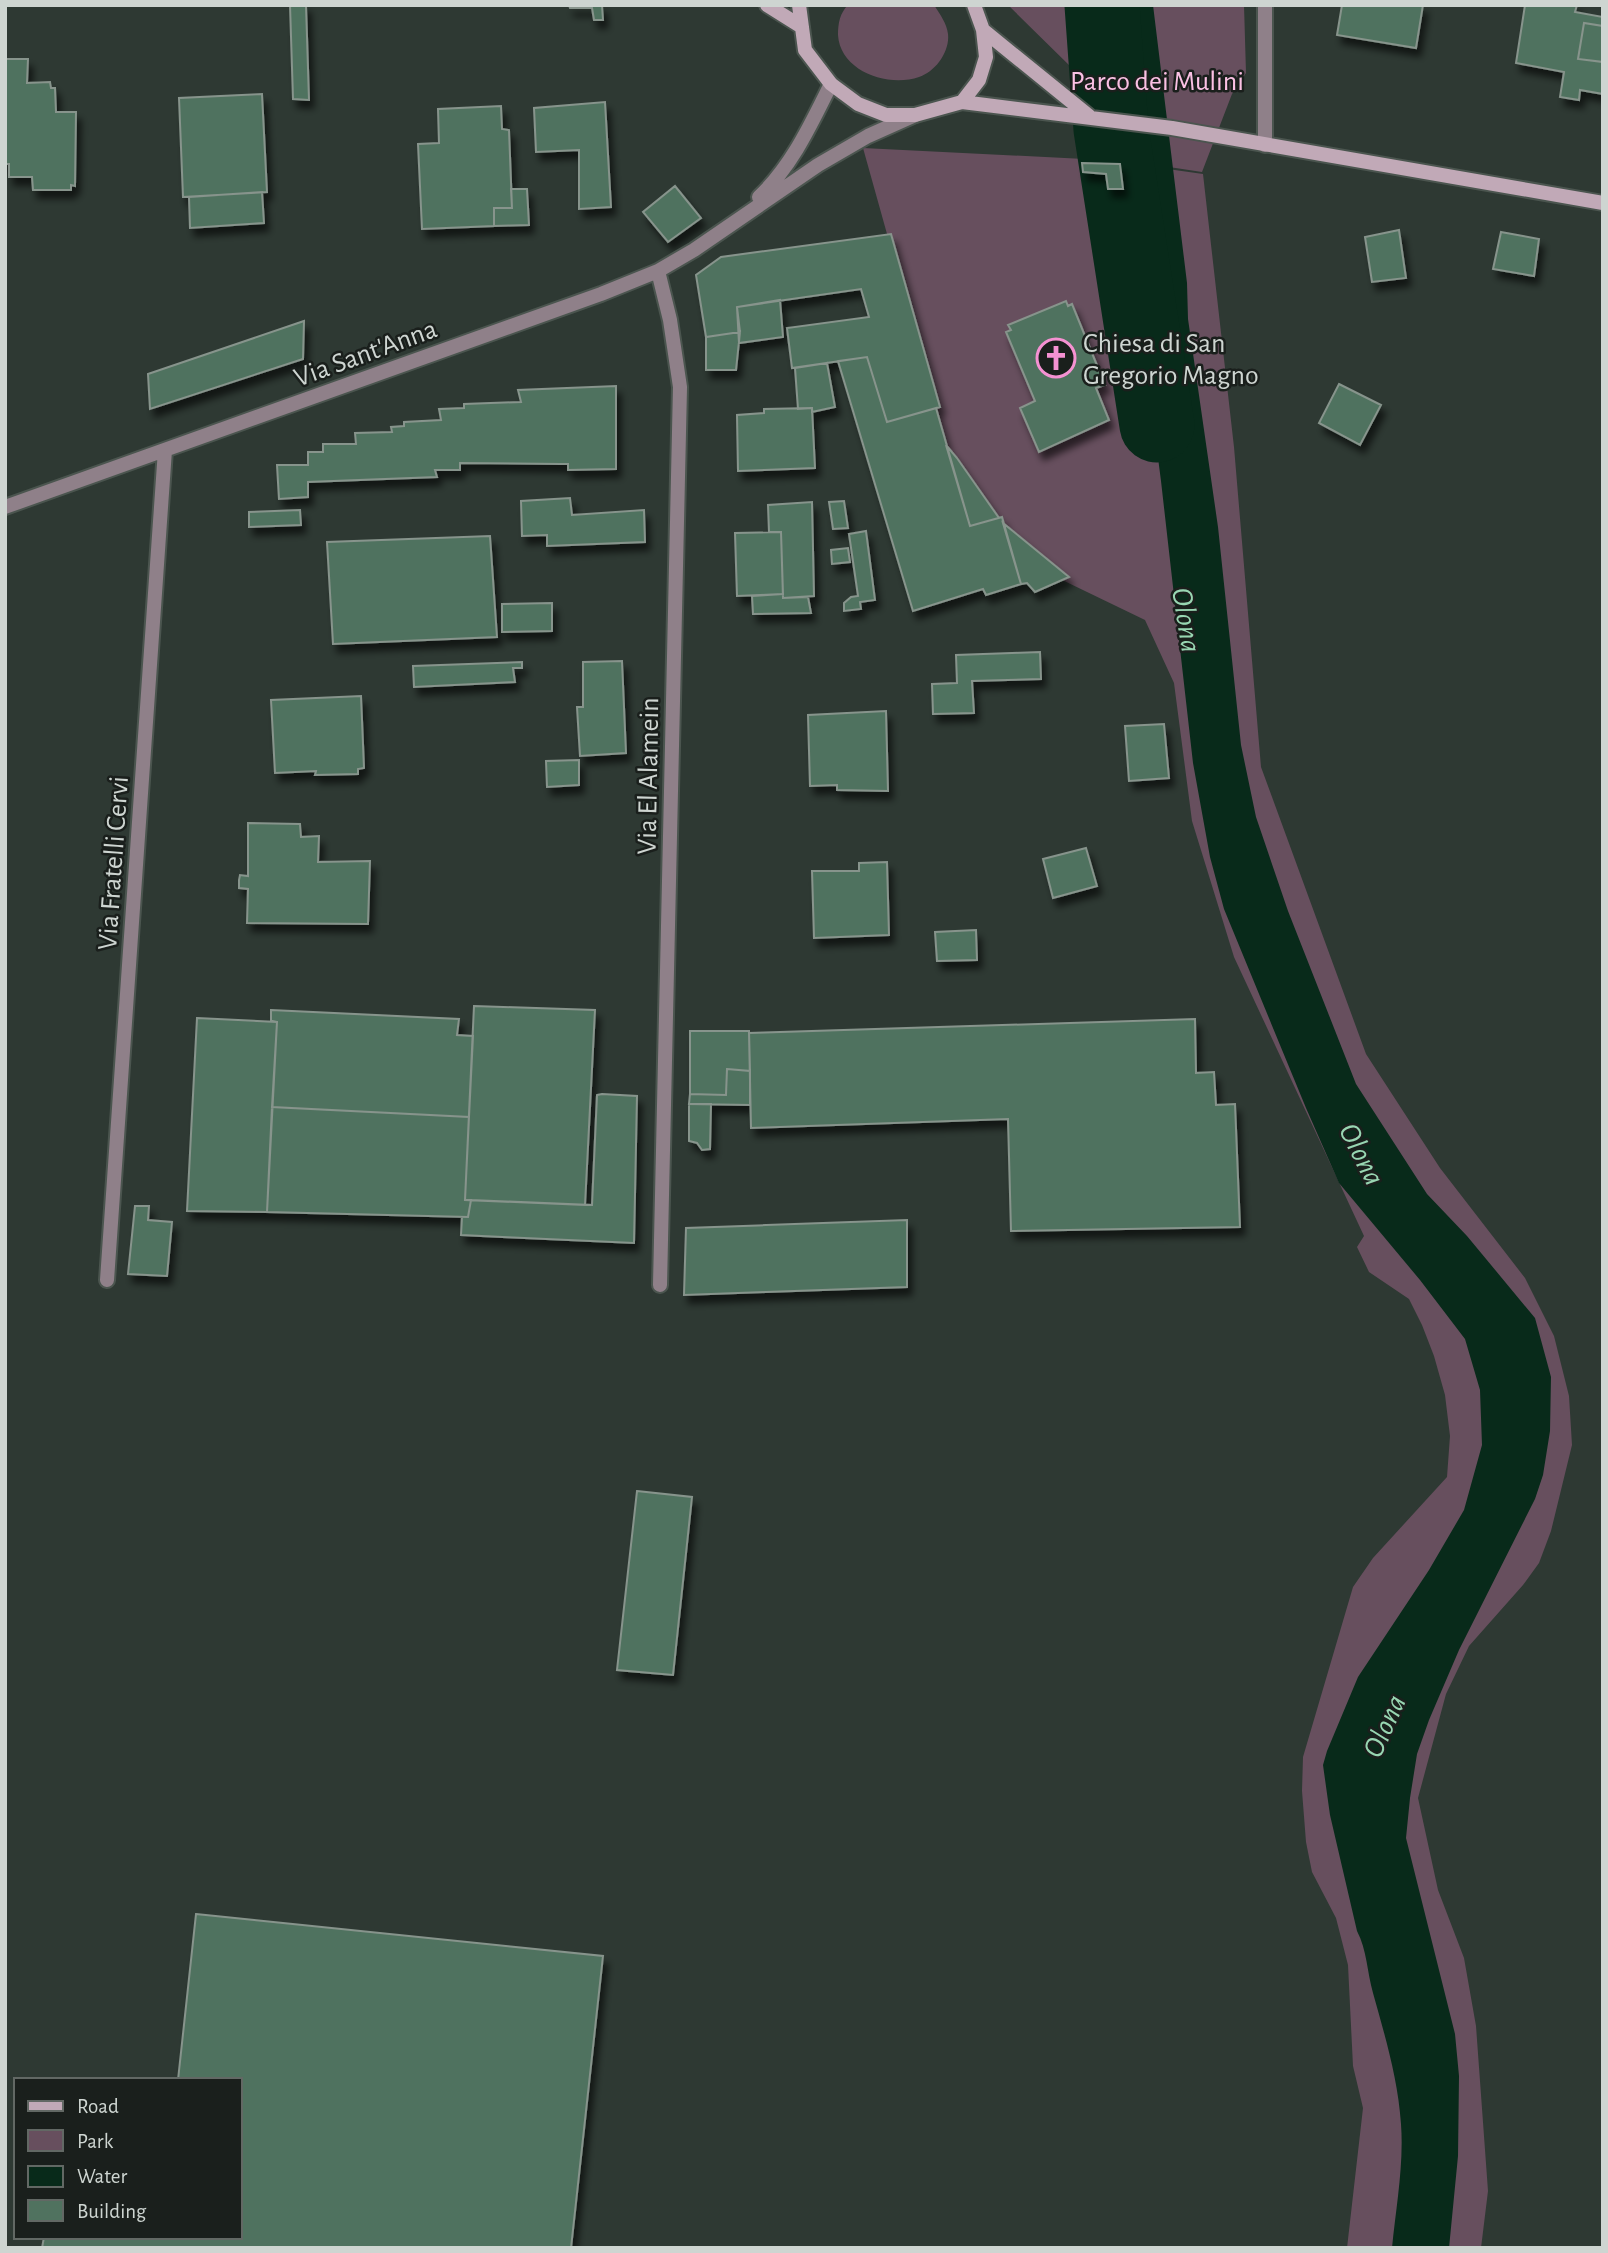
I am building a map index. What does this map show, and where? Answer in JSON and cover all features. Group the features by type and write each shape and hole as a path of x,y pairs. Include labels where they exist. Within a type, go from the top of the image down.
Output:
{"street":[{"path":"766,5 802,27"},
{"path":"799,5 805,50 831,84 858,104 886,115 915,115 962,102 1090,117 1172,128 1603,203"},
{"path":"962,102 979,80 986,57 984,30 974,5"},
{"path":"1265,5 1265,145"},
{"path":"984,30 1090,117"},
{"name":"Via Sant'Anna","path":"732,223 772,185 792,157 831,84"},
{"name":"Via Sant'Anna","path":"5,508 601,294 658,271 694,250 818,165 868,136 915,115"},
{"name":"Via El Alamein","path":"658,271 670,320 680,387 660,1286"},
{"name":"Via Fratelli Cervi","path":"107,1280 165,450"}],"green space":[{"path":"848,5 934,5 947,30 947,48 931,71 919,77 894,80 868,74 856,67 841,48 839,22"},
{"name":"Parco dei Mulini","path":"1008,5 1244,5 1246,73 1232,94 1202,172 1103,157 1078,71"},
{"name":"Parco dei Mulini","path":"863,148 1104,160 1203,174 1234,447 1261,767 1366,1054 1440,1168 1525,1278 1554,1336 1569,1396 1572,1445 1551,1531 1539,1563 1469,1646 1446,1694 1418,1798 1438,1890 1464,1958 1476,2026 1488,2191 1481,2248 1347,2248 1363,2108 1353,2066 1348,1965 1336,1918 1312,1872 1306,1842 1302,1791 1303,1757 1353,1587 1373,1558 1447,1477 1450,1436 1445,1395 1434,1356 1409,1299 1369,1272 1357,1247 1364,1236 1234,957 1192,821 1174,683 1145,620 1056,577 1003,523 946,445"}],"water":[{"path":"1099,5 1153,5 1187,283 1188,319 1218,527 1241,745 1256,817 1288,911 1356,1084 1427,1194 1467,1236 1535,1318 1551,1377 1550,1431 1543,1475 1535,1499 1459,1650 1429,1720 1417,1754 1410,1798 1406,1838 1455,2034 1459,2076 1458,2156 1449,2248 1392,2248 1401,2155 1397,2091 1330,1815 1323,1765 1358,1677 1429,1570 1464,1510 1482,1445 1480,1390 1465,1339 1339,1183 1224,909 1210,857 1193,763 1136,287 1138,286 1105,68"}],"building":[{"path":"290,5 306,5 309,100 293,99"},
{"path":"569,5 602,5 603,20 594,20 592,8 570,8"},
{"path":"1342,5 1423,5 1416,48 1337,35"},
{"path":"1525,5 1577,5 1575,12 1603,17 1603,26 1584,23 1578,59 1603,62 1603,94 1580,90 1579,100 1560,97 1564,72 1516,63"},
{"path":"1584,23 1603,26 1603,62 1578,59"},
{"path":"5,59 28,59 27,83 50,82 51,88 55,88 56,112 76,112 75,186 71,185 71,190 33,190 32,177 9,177 9,164 5,164"},
{"path":"262,94 267,192 183,197 179,98"},
{"path":"605,102 611,207 579,209 579,150 536,152 534,108"},
{"path":"501,106 502,129 509,130 512,208 494,208 494,226 422,229 418,144 439,143 438,109"},
{"path":"1082,163 1120,164 1123,189 1108,189 1106,174 1083,172"},
{"path":"675,186 701,218 668,242 643,212"},
{"path":"511,189 527,189 529,225 494,226 494,208 512,208"},
{"path":"262,192 264,223 190,228 189,197"},
{"path":"1399,230 1406,278 1372,282 1365,237"},
{"path":"1501,232 1539,239 1534,276 1493,269"},
{"path":"891,234 940,407 887,422 867,357 792,368 787,328 869,317 861,289 737,307 740,332 706,337 696,275 721,257"},
{"path":"780,300 783,337 739,343 737,307"},
{"name":"Chiesa di San Gregorio Magno","path":"1066,301 1068,306 1072,304 1105,385 1096,388 1109,420 1039,452 1020,408 1035,401 1006,332 1011,330 1008,325"},
{"path":"304,321 303,359 150,409 148,374"},
{"path":"740,332 736,370 706,370 706,337"},
{"path":"867,357 887,422 936,408 970,526 1002,517 1021,584 986,595 983,589 913,611 838,361"},
{"path":"827,363 835,407 812,412 812,408 798,409 795,368"},
{"path":"1339,384 1381,405 1360,445 1319,423"},
{"path":"616,386 616,469 568,470 568,464 460,463 460,470 435,470 437,477 308,482 308,497 279,499 277,465 308,465 308,452 323,452 323,444 356,444 355,433 392,432 391,427 404,426 404,422 441,420 439,409 464,408 464,404 521,402 518,390"},
{"path":"812,408 815,468 738,471 737,415 764,413 764,409"},
{"path":"946,445 957,458 999,518 970,526"},
{"path":"570,498 572,515 644,510 645,542 547,546 547,535 522,536 521,501"},
{"path":"844,501 848,528 833,529 829,502"},
{"path":"812,502 814,596 783,598 781,532 769,532 768,505"},
{"path":"300,510 301,525 249,527 249,512"},
{"path":"1003,523 1069,577 1035,592 1027,583 1021,584"},
{"path":"866,531 875,600 860,602 861,609 844,611 844,603 851,597 858,596 849,534"},
{"path":"781,532 783,594 737,596 735,533"},
{"path":"490,536 497,637 333,644 327,542"},
{"path":"848,548 850,562 832,564 831,550"},
{"path":"783,594 783,598 808,597 811,613 753,614 752,596"},
{"path":"552,603 552,631 502,632 502,604"},
{"path":"1040,652 1041,679 972,681 974,713 933,714 932,684 957,683 956,655"},
{"path":"622,661 626,753 580,756 577,707 583,707 583,662"},
{"path":"522,662 522,668 513,668 515,682 414,687 413,666"},
{"path":"361,696 364,768 358,769 358,774 315,775 316,771 275,773 271,700"},
{"path":"886,711 888,791 837,790 837,785 810,786 808,715"},
{"path":"1164,724 1169,778 1129,781 1125,726"},
{"path":"579,760 579,785 547,787 546,761"},
{"path":"248,823 300,824 301,837 319,836 318,862 370,861 368,924 247,923 248,889 239,888 239,880 240,875 248,876"},
{"path":"1086,848 1097,886 1053,898 1043,859"},
{"path":"887,862 889,935 814,938 812,871 859,871 859,863"},
{"path":"976,930 977,960 937,961 935,932"},
{"path":"474,1006 595,1010 585,1205 465,1200"},
{"path":"271,1010 459,1019 457,1035 473,1036 469,1117 272,1107 277,1022 271,1021"},
{"path":"197,1018 277,1022 267,1212 187,1211"},
{"path":"1195,1019 1196,1073 1214,1072 1216,1105 1235,1104 1240,1227 1011,1231 1008,1119 751,1128 749,1033"},
{"path":"690,1031 749,1031 750,1071 727,1069 726,1095 690,1094"},
{"path":"727,1069 750,1071 750,1105 689,1104 690,1094 726,1095"},
{"path":"597,1095 637,1096 634,1243 461,1235 462,1217 468,1217 471,1200 592,1205"},
{"path":"689,1104 711,1104 710,1149 702,1150 697,1143 689,1141"},
{"path":"272,1107 469,1117 465,1200 471,1200 468,1217 267,1212"},
{"path":"135,1206 149,1206 148,1220 172,1222 167,1276 128,1274"},
{"path":"907,1220 907,1287 684,1295 686,1228"},
{"path":"637,1491 692,1497 673,1675 617,1670"},
{"path":"196,1914 603,1956 571,2248 42,2248 44,2239 242,2239 242,2078 178,2078"}],"waterway":[{"name":"Olona","path":"1102,5 1111,129 1157,425"}],"place":[{"name":"Chiesa di San Gregorio Magno","path":"1056,358"}]}
